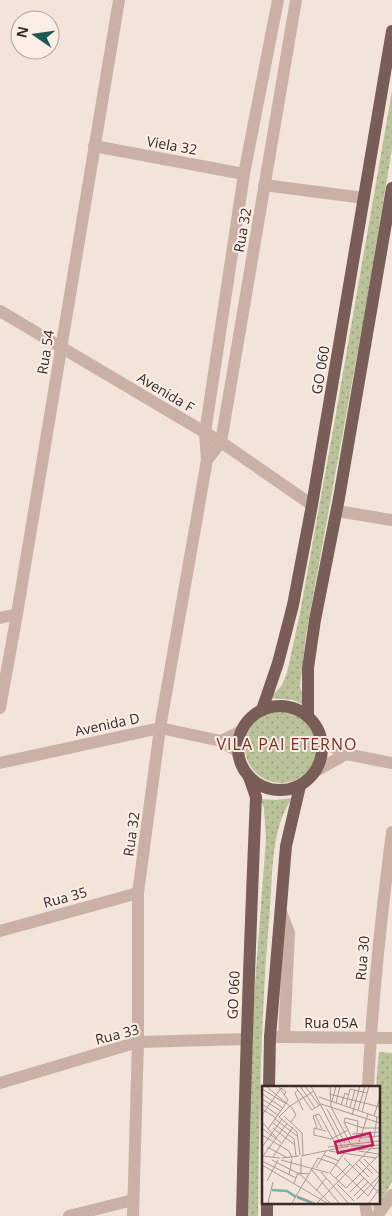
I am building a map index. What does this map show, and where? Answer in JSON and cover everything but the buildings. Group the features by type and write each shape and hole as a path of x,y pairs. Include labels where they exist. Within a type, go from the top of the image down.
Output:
{"main road":[{"name":"GO 060","path":"262,710 278,664 293,605 312,505 392,31"},
{"path":"308,716 308,668 315,620 337,511 392,188"},
{"path":"273,706 286,706 297,709 308,716 317,727 323,751 321,762 312,777 300,786 287,790 273,790 260,786 249,777 241,766 238,741 246,722 262,710 273,706"},
{"name":"GO 060","path":"242,1216 246,1039 256,798 249,777"},
{"path":"270,1086 270,1037 286,846 300,786"}],"street":[{"name":"Rua 54","path":"0,708 119,0"},
{"name":"Rua 32","path":"133,1216 138,1042 138,893 160,728 207,460 205,433 244,174 278,0"},
{"name":"Rua 32","path":"207,460 220,442 296,0"},
{"name":"Viela 32","path":"94,146 244,174"},
{"path":"264,185 364,198"},
{"name":"Avenida F","path":"0,311 220,442 312,505"},
{"path":"337,511 392,520"},
{"path":"0,618 17,614"},
{"name":"Avenida D","path":"0,763 160,728 221,741 238,752"},
{"path":"221,741 241,731"},
{"path":"322,741 346,754 392,763"},
{"path":"316,771 346,754"},
{"name":"Rua 30","path":"368,1086 370,1037 380,920 392,832"},
{"name":"Rua 35","path":"0,931 138,893"},
{"path":"281,912 289,933 284,1036"},
{"name":"Rua 05A","path":"270,1037 392,1038"},
{"name":"Rua 33","path":"0,1083 138,1042 246,1039"},
{"path":"377,1216 392,1195"},
{"path":"69,1216 133,1200"}],"green space":[{"path":"392,91 392,149 365,311 306,635 300,687 307,706 293,700 270,698 282,685 287,673 300,613"},
{"path":"281,711 301,717 311,727 317,747 311,767 301,777 281,783 261,777 251,767 245,747 251,727 261,717"},
{"path":"292,798 280,823 274,851 263,1024 258,1216 247,1216 249,1063 266,839 264,808 261,799"},
{"path":"379,1052 392,1053 392,1182 380,1203 380,1086 376,1086"},
{"path":"373,1204 379,1204 374,1213"}],"district":[{"name":"VILA PAI ETERNO","path":"287,744"}]}
